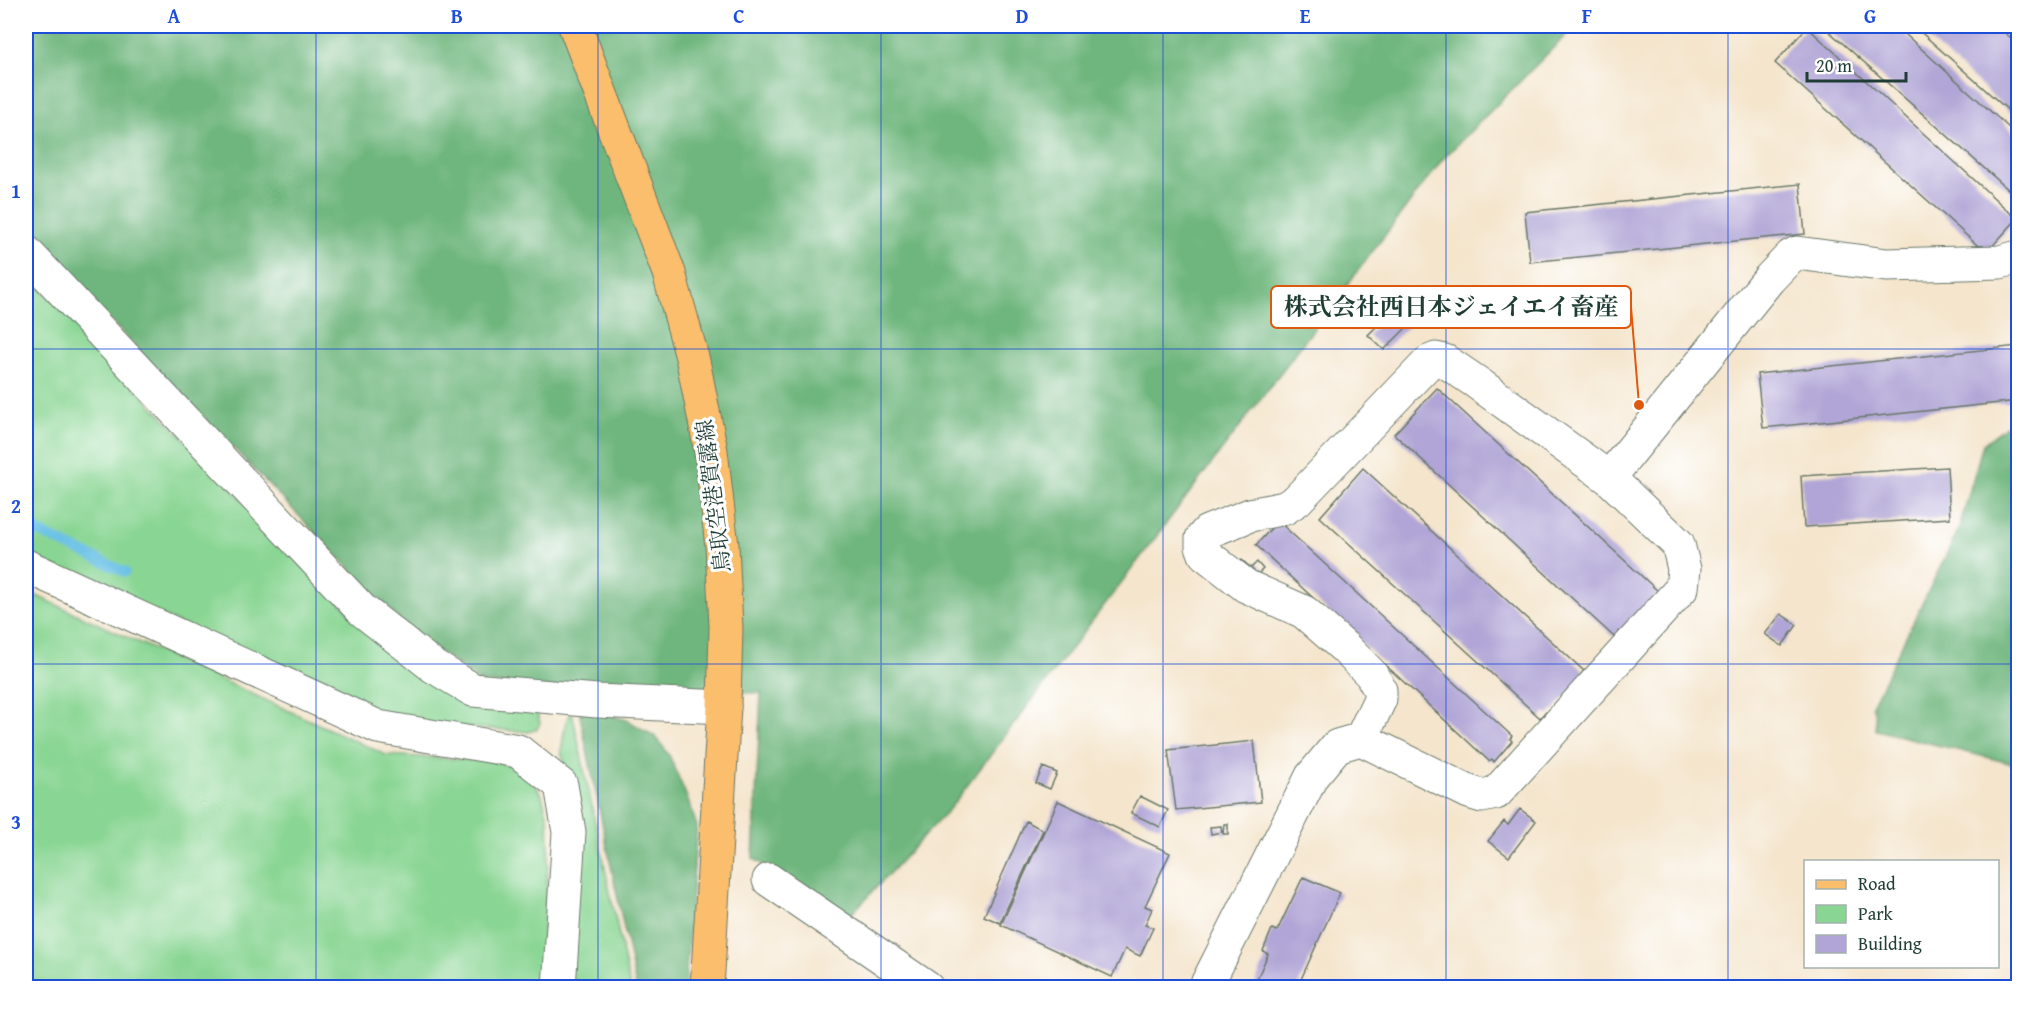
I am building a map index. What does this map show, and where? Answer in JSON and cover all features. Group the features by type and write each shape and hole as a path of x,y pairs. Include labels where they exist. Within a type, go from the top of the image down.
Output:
{"main road":[{"name":"鳥取空港賀露線","path":"575,26 669,273 703,408 712,461 722,546 726,627 724,707 707,987"}],"street":[{"path":"26,252 362,610 433,666 473,690 597,701 724,707"},
{"path":"1609,478 1769,279 1791,256 1797,253 1887,265 2000,262 2019,257"},
{"path":"1205,987 1312,776 1337,746 1361,739 1469,792 1482,796 1496,793 1682,588 1684,569 1678,544 1609,478 1476,382 1444,361 1437,359 1429,362 1297,500 1285,508 1250,515 1207,532 1202,538 1205,554 1246,586 1304,612 1371,674 1380,690 1380,699 1361,739"},
{"path":"26,566 378,727 518,751 561,785 569,832 559,987"},
{"path":"769,880 925,987"}],"green space":[{"path":"26,26 1575,26 1442,160 951,807 846,920 753,858 761,693 527,687 483,682 414,635 26,233"},
{"path":"26,273 352,615 528,707 537,713 540,723 537,729 529,732 434,725 387,717 26,554"},
{"path":"2018,417 2018,765 1876,730 1872,705 1959,529 1983,444"},
{"path":"26,591 386,755 493,761 511,765 530,777 542,795 548,818 549,849 540,987 26,988"},
{"path":"579,711 607,714 627,720 656,737 669,755 686,795 697,826 685,987 636,987"},
{"path":"572,712 630,987 567,987 572,795 561,751 566,721"}],"building":[{"path":"1823,26 1896,26 2018,136 2018,198"},
{"path":"1914,26 1997,26 2018,44 2018,119"},
{"path":"1807,27 2017,219 1986,253 1775,63"},
{"path":"1800,184 1805,234 1530,262 1525,212"},
{"path":"1396,307 1411,323 1384,350 1368,335"},
{"path":"2018,346 2018,401 1763,428 1757,374"},
{"path":"1437,388 1659,592 1623,635 1619,631 1614,637 1394,434"},
{"path":"1947,467 1950,518 1804,527 1801,476"},
{"path":"1363,468 1584,671 1581,674 1584,677 1549,715 1545,712 1540,718 1320,517"},
{"path":"1278,521 1512,736 1510,739 1512,741 1494,762 1492,759 1489,761 1256,545"},
{"path":"1242,560 1251,568 1257,562 1263,569 1250,582 1235,568"},
{"path":"1781,614 1797,625 1782,646 1765,634"},
{"path":"1254,741 1261,802 1176,810 1168,750"},
{"path":"1043,767 1057,773 1050,789 1036,783"},
{"path":"1140,796 1168,810 1160,827 1131,813"},
{"path":"1058,801 1170,853 1145,906 1152,909 1145,925 1153,928 1140,956 1125,949 1112,977 1001,925"},
{"path":"1520,809 1536,821 1509,857 1488,841 1504,821 1508,825"},
{"path":"1026,821 1043,830 1000,923 984,916"},
{"path":"1224,824 1228,824 1228,834 1223,834"},
{"path":"1221,826 1222,832 1211,834 1210,827"},
{"path":"1303,877 1340,893 1297,988 1253,988 1268,954 1263,951 1272,929 1277,931"}],"waterway":[{"path":"26,526 125,572"}],"place":[{"name":"株式会社西日本ジェイエイ畜産","path":"1639,405"}]}
